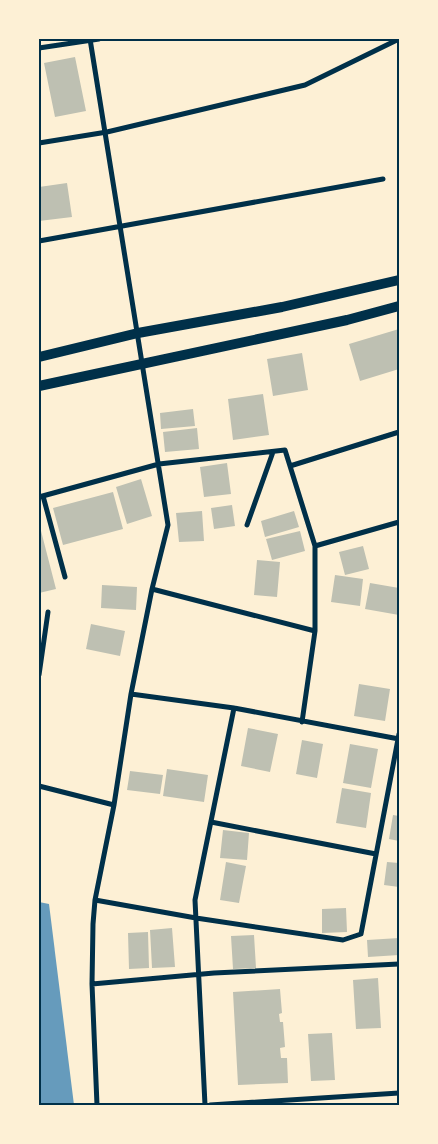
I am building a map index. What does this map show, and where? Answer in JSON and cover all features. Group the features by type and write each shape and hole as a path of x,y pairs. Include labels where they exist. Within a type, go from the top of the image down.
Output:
{"main road":[{"path":"39,357 138,333 282,307 399,280"},
{"path":"39,386 142,362 347,320 399,306"}],"street":[{"path":"39,48 99,39"},
{"path":"39,142 107,132 305,85 399,39"},
{"path":"90,40 107,132 168,525 152,589 131,694 114,805 92,924 92,984 97,1105"},
{"path":"39,241 121,224 383,178"},
{"path":"290,466 399,432"},
{"path":"65,577 41,497 159,464 285,450 315,546 315,630 302,722"},
{"path":"247,525 273,452"},
{"path":"315,546 399,522"},
{"path":"152,589 315,630"},
{"path":"39,675 48,612"},
{"path":"95,900 196,918 343,940 354,938 361,934 399,737 302,722 234,708 131,694"},
{"path":"205,1105 195,900 234,708"},
{"path":"39,786 114,805"},
{"path":"211,822 376,854"},
{"path":"92,984 198,974 399,964"},
{"path":"210,1105 399,1093"}],"water":[{"path":"39,902 49,904 74,1105 39,1105"}],"building":[{"path":"75,57 86,111 55,117 44,63"},
{"path":"67,183 72,217 39,221 39,187"},
{"path":"399,329 399,369 360,381 349,344"},
{"path":"302,353 308,390 273,396 267,359"},
{"path":"263,394 269,435 233,440 228,399"},
{"path":"193,409 195,426 161,429 160,413"},
{"path":"197,428 199,449 165,452 163,432"},
{"path":"227,463 231,494 204,497 200,467"},
{"path":"141,479 152,516 127,524 116,487"},
{"path":"113,492 123,529 63,545 53,508"},
{"path":"232,505 235,526 214,529 211,508"},
{"path":"202,511 204,541 179,542 176,513"},
{"path":"294,511 299,527 265,537 261,521"},
{"path":"39,523 56,589 39,593"},
{"path":"300,531 305,551 272,560 266,539"},
{"path":"363,546 369,569 345,575 339,552"},
{"path":"257,560 280,562 277,597 254,595"},
{"path":"335,575 363,579 360,606 331,602"},
{"path":"370,583 399,588 399,615 365,609"},
{"path":"102,585 137,587 136,610 101,608"},
{"path":"91,624 125,631 120,656 86,649"},
{"path":"359,684 390,689 385,721 354,716"},
{"path":"248,728 278,734 270,772 241,766"},
{"path":"302,740 323,744 317,778 296,774"},
{"path":"350,744 378,749 371,788 343,783"},
{"path":"167,769 208,775 204,802 163,796"},
{"path":"130,771 163,775 160,794 127,790"},
{"path":"342,788 371,793 366,828 336,823"},
{"path":"393,815 399,816 399,841 389,839"},
{"path":"223,830 249,833 247,860 220,858"},
{"path":"226,862 246,866 239,903 220,900"},
{"path":"387,862 399,863 399,887 384,885"},
{"path":"346,908 347,932 322,933 322,909"},
{"path":"172,928 175,967 152,968 150,930"},
{"path":"148,932 149,968 129,969 128,933"},
{"path":"254,935 256,968 233,969 231,936"},
{"path":"399,938 399,955 368,957 367,940"},
{"path":"378,978 381,1028 356,1029 353,980"},
{"path":"280,989 282,1013 279,1014 280,1022 283,1022 285,1047 280,1048 281,1058 287,1058 288,1083 238,1085 233,992"},
{"path":"332,1033 335,1080 311,1081 308,1034"}]}
